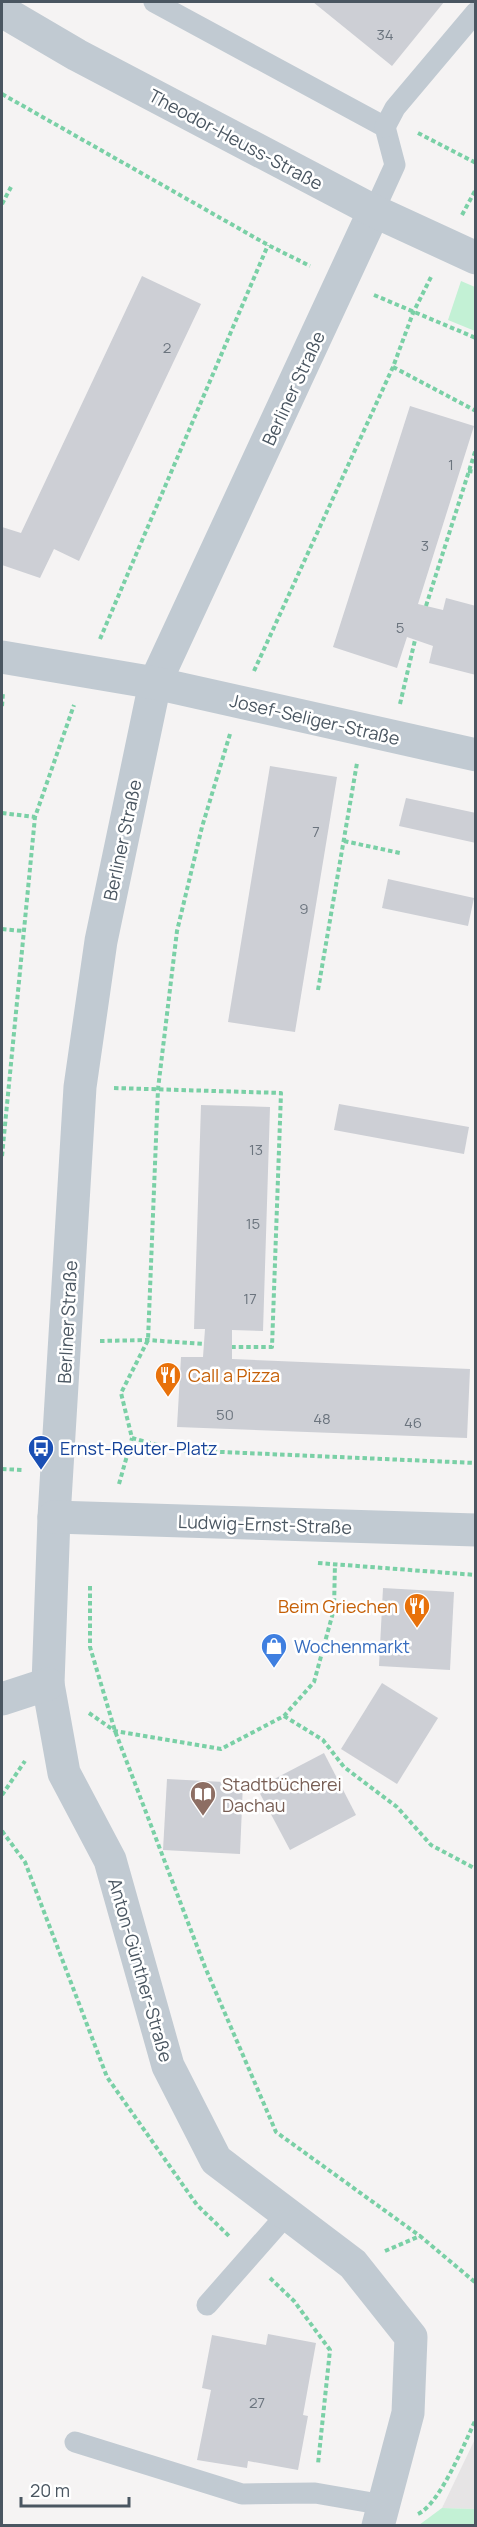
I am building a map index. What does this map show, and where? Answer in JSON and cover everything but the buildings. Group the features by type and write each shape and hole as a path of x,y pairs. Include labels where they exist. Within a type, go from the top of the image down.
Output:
{"street":[{"name":"Theodor-Heuss-Straße","path":"2,10 77,55 374,211 461,252"},
{"name":"Berliner Straße","path":"54,1517 80,1087 101,941 155,683 374,211"},
{"name":"Josef-Seliger-Straße","path":"2,657 155,683 476,755"},
{"name":"Ludwig-Ernst-Straße","path":"54,1517 476,1530"},
{"name":"Anton-Günther-Straße","path":"54,1517 48,1684 64,1773 110,1860 168,2066 216,2160 353,2264 411,2337 408,2413 391,2516"},
{"path":"2,1699 48,1684"}],"lane":[{"path":"154,2 385,127"},
{"path":"374,211 395,165 385,127 395,108 476,12"},
{"path":"207,2305 287,2214"},
{"path":"75,2442 242,2494 315,2493 391,2516"}],"path":[{"path":"2,94 268,245 413,313 476,338"},
{"path":"395,108 420,135 476,163"},
{"path":"2,204 11,187"},
{"path":"461,252 413,313 393,367 240,701 202,827 177,931 158,1089 148,1340 121,1393 132,1438 176,1450 476,1463"},
{"path":"393,367 476,411"},
{"path":"426,606 476,449"},
{"path":"468,471 476,472"},
{"path":"318,990 344,841 378,733 415,640"},
{"path":"2,813 35,817"},
{"path":"344,841 400,853"},
{"path":"2,928 23,931"},
{"path":"80,1087 281,1093 272,1347 232,1347"},
{"path":"66,1341 148,1340 204,1344"},
{"path":"48,1684 115,1731 221,1749 284,1716 314,1682 334,1609 335,1527"},
{"path":"311,1563 476,1575"},
{"path":"89,1576 90,1647 115,1731 201,1956 276,2132 420,2236 476,2283"},
{"path":"284,1716 323,1740 344,1767 397,1807 431,1845 476,1869"},
{"path":"353,2264 420,2236"},
{"path":"391,2516 427,2510 455,2464 476,2419"}],"shaded area":[{"path":"475,2439 475,2509 442,2508"}],"green space":[{"path":"461,281 475,287 475,331 448,320"},
{"path":"442,2508 475,2509 475,2525 419,2525"}],"place":[{"name":"Call a Pizza","path":"168,1398"},
{"name":"Ernst-Reuter-Platz","path":"41,1471"},
{"name":"Beim Griechen","path":"417,1629"},
{"name":"Wochenmarkt","path":"274,1669"},
{"name":"Stadtbücherei Dachau","path":"203,1817"}]}
